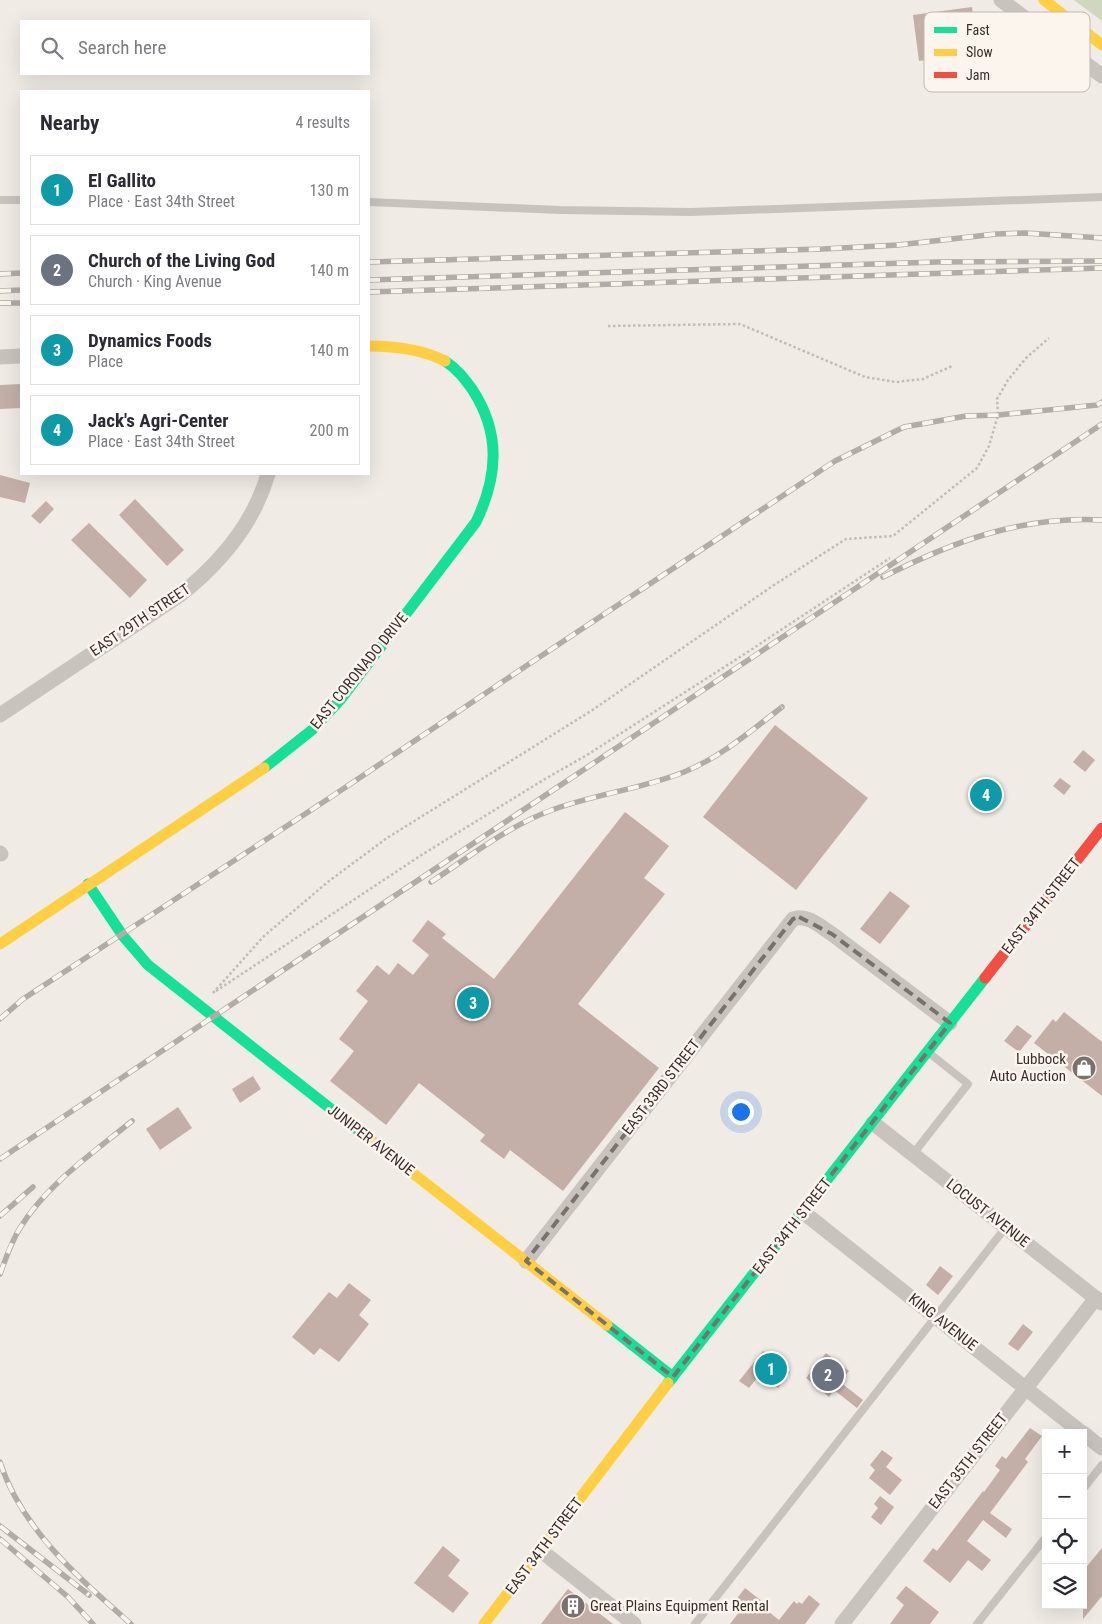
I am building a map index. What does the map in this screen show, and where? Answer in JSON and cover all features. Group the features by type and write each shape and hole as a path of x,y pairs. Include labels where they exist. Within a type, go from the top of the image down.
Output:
{"street":[{"path":"1001,0 1017,12"},
{"path":"1044,0 1059,12"},
{"path":"1090,36 1102,45"},
{"path":"1090,67 1102,76"},
{"name":"EAST CORONADO DRIVE","path":"0,944 270,764 312,730 341,699 466,536 485,506 494,466 494,445 491,428 485,413 466,380 456,369 442,360 420,351 370,346"},
{"path":"0,357 20,356"},
{"name":"EAST 29TH STREET","path":"0,715 180,596 197,581 233,543 256,503 268,475"},
{"name":"EAST 34TH STREET","path":"484,1624 673,1377 1102,828"},
{"name":"JUNIPER AVENUE","path":"88,884 121,935 148,965 673,1377"},
{"name":"EAST 33RD STREET","path":"526,1261 793,919 799,917 811,920 950,1023"},
{"name":"LOCUST AVENUE","path":"873,1123 1099,1301"},
{"name":"KING AVENUE","path":"803,1212 1078,1429"},
{"name":"EAST 35TH STREET","path":"842,1624 1025,1388 1099,1301"},
{"name":"KING AVENUE","path":"1087,1436 1102,1448"},
{"path":"540,1550 634,1624"}],"lane":[{"path":"370,202 560,210 691,212 1102,198"},
{"path":"0,200 20,200"},
{"path":"913,1154 968,1084 928,1052"},
{"path":"695,1624 1006,1227"},
{"path":"1087,1484 1102,1465"},
{"path":"977,1624 1042,1542"}],"path":[{"path":"608,326 740,324 865,377 896,382 923,379 952,366"},
{"path":"890,558 588,755 529,788 423,854 213,993 264,936 329,881 387,838 591,710 846,539 893,536 977,468 989,446 998,415 998,399 1008,380 1026,358 1050,338"}],"highlighted area":[{"path":"799,917 832,934 950,1023 673,1377 526,1261 793,919"}],"green space":[{"path":"1074,0 1102,0 1102,21"}],"building":[{"path":"972,7 973,12 935,12"},
{"path":"924,14 924,60 919,61 913,15"},
{"path":"20,384 20,408 0,409 0,385"},
{"path":"0,475 30,483 25,503 0,497"},
{"path":"135,499 184,550 167,566 119,515"},
{"path":"46,501 54,509 40,524 31,516"},
{"path":"89,523 147,580 130,598 71,540"},
{"path":"775,725 868,798 796,890 703,817"},
{"path":"1083,750 1095,760 1085,772 1073,762"},
{"path":"1060,778 1071,786 1064,795 1053,786"},
{"path":"980,780 1001,797 991,809 970,792"},
{"path":"625,812 669,846 644,878 665,894 578,1004 659,1068 563,1191 510,1150 504,1159 480,1141 485,1135 419,1083 386,1125 330,1081 354,1051 339,1039 368,1001 356,991 377,965 389,975 398,963 413,975 429,955 412,941 428,920 446,934 442,938 494,979"},
{"path":"890,891 910,906 880,944 860,929"},
{"name":"Lubbock Auto Auction","path":"1064,1012 1102,1042 1102,1096 1034,1043 1053,1019 1056,1022"},
{"path":"1017,1025 1032,1036 1019,1052 1004,1041"},
{"path":"253,1076 261,1089 240,1103 232,1089"},
{"path":"178,1107 192,1128 160,1150 146,1129"},
{"path":"940,1266 953,1276 938,1295 926,1285"},
{"path":"349,1283 371,1300 359,1315 369,1324 339,1362 320,1348 314,1355 292,1337 329,1292 337,1298"},
{"path":"1023,1324 1033,1332 1018,1351 1008,1344"},
{"path":"763,1351 790,1372 778,1388 760,1374 749,1388 739,1381"},
{"path":"826,1353 849,1371 840,1382 863,1400 857,1408 834,1390 829,1397 806,1378"},
{"path":"1030,1428 1042,1436 1025,1459 1028,1462 990,1513 1012,1529 1006,1538 983,1520 967,1541 991,1560 982,1571 968,1560 950,1583 923,1561 933,1548 937,1551 984,1492 1000,1470 995,1466 1002,1456 1006,1459"},
{"path":"882,1450 893,1458 886,1467 902,1480 890,1495 869,1478 875,1470 870,1465"},
{"path":"880,1496 894,1507 881,1525 871,1517 878,1508 874,1504"},
{"path":"443,1546 460,1560 448,1576 469,1593 453,1613 414,1583"},
{"path":"1102,1548 1102,1596 1083,1619 1083,1609 1087,1609 1087,1566"},
{"path":"906,1586 939,1612 930,1624 890,1624 904,1605 896,1598"},
{"path":"745,1588 763,1602 760,1605 779,1620 794,1601 797,1604 799,1602 802,1604 809,1595 820,1604 805,1624 730,1624 743,1607 735,1601"},
{"name":"Great Plains Equipment Rental","path":"568,1589 613,1624 541,1624"}],"railway":[{"path":"370,262 823,249 898,245 996,234 1025,233 1102,238"},
{"path":"370,280 938,262 1102,261"},
{"path":"370,292 1102,268"},
{"path":"0,274 20,273"},
{"path":"0,291 20,290"},
{"path":"0,303 20,303"},
{"path":"0,1019 23,999 331,797 835,461 904,427 966,416 998,415 1097,405 1102,402"},
{"path":"0,1159 1102,424"},
{"path":"883,577 936,552 989,534 1044,522 1102,520"},
{"path":"431,882 490,842 536,816 568,804 652,783 698,766 735,743 782,707"},
{"path":"0,1274 17,1233 43,1197 87,1157 132,1121"},
{"path":"0,1216 33,1187"},
{"path":"0,1462 10,1487 38,1531 73,1571 131,1624"},
{"path":"0,1526 89,1595"},
{"path":"0,1539 68,1597 93,1624"}],"traffic: fast":[{"path":"264,768 312,730 341,699 476,522 489,488 493,455 492,438 488,422 472,389 460,374 445,361"},
{"path":"88,884 123,936 148,965 373,1142"},
{"path":"668,1383 985,978"},
{"path":"607,1325 673,1377"}],"traffic: slow":[{"path":"1044,0 1059,12"},
{"path":"1090,36 1102,45"},
{"path":"370,346 408,349 445,361"},
{"path":"0,944 264,768"},
{"path":"373,1142 607,1325"},
{"path":"484,1624 668,1383"}],"traffic: jam":[{"path":"985,978 1102,828"}],"place":[{"name":"Jack's Agri-Center","path":"986,795"},
{"name":"Dynamics Foods","path":"473,1003"},
{"name":"Lubbock Auto Auction","path":"1084,1068"},
{"name":"El Gallito","path":"771,1369"},
{"name":"Church of the Living God","path":"828,1375"},
{"name":"Great Plains Equipment Rental","path":"573,1606"}]}
